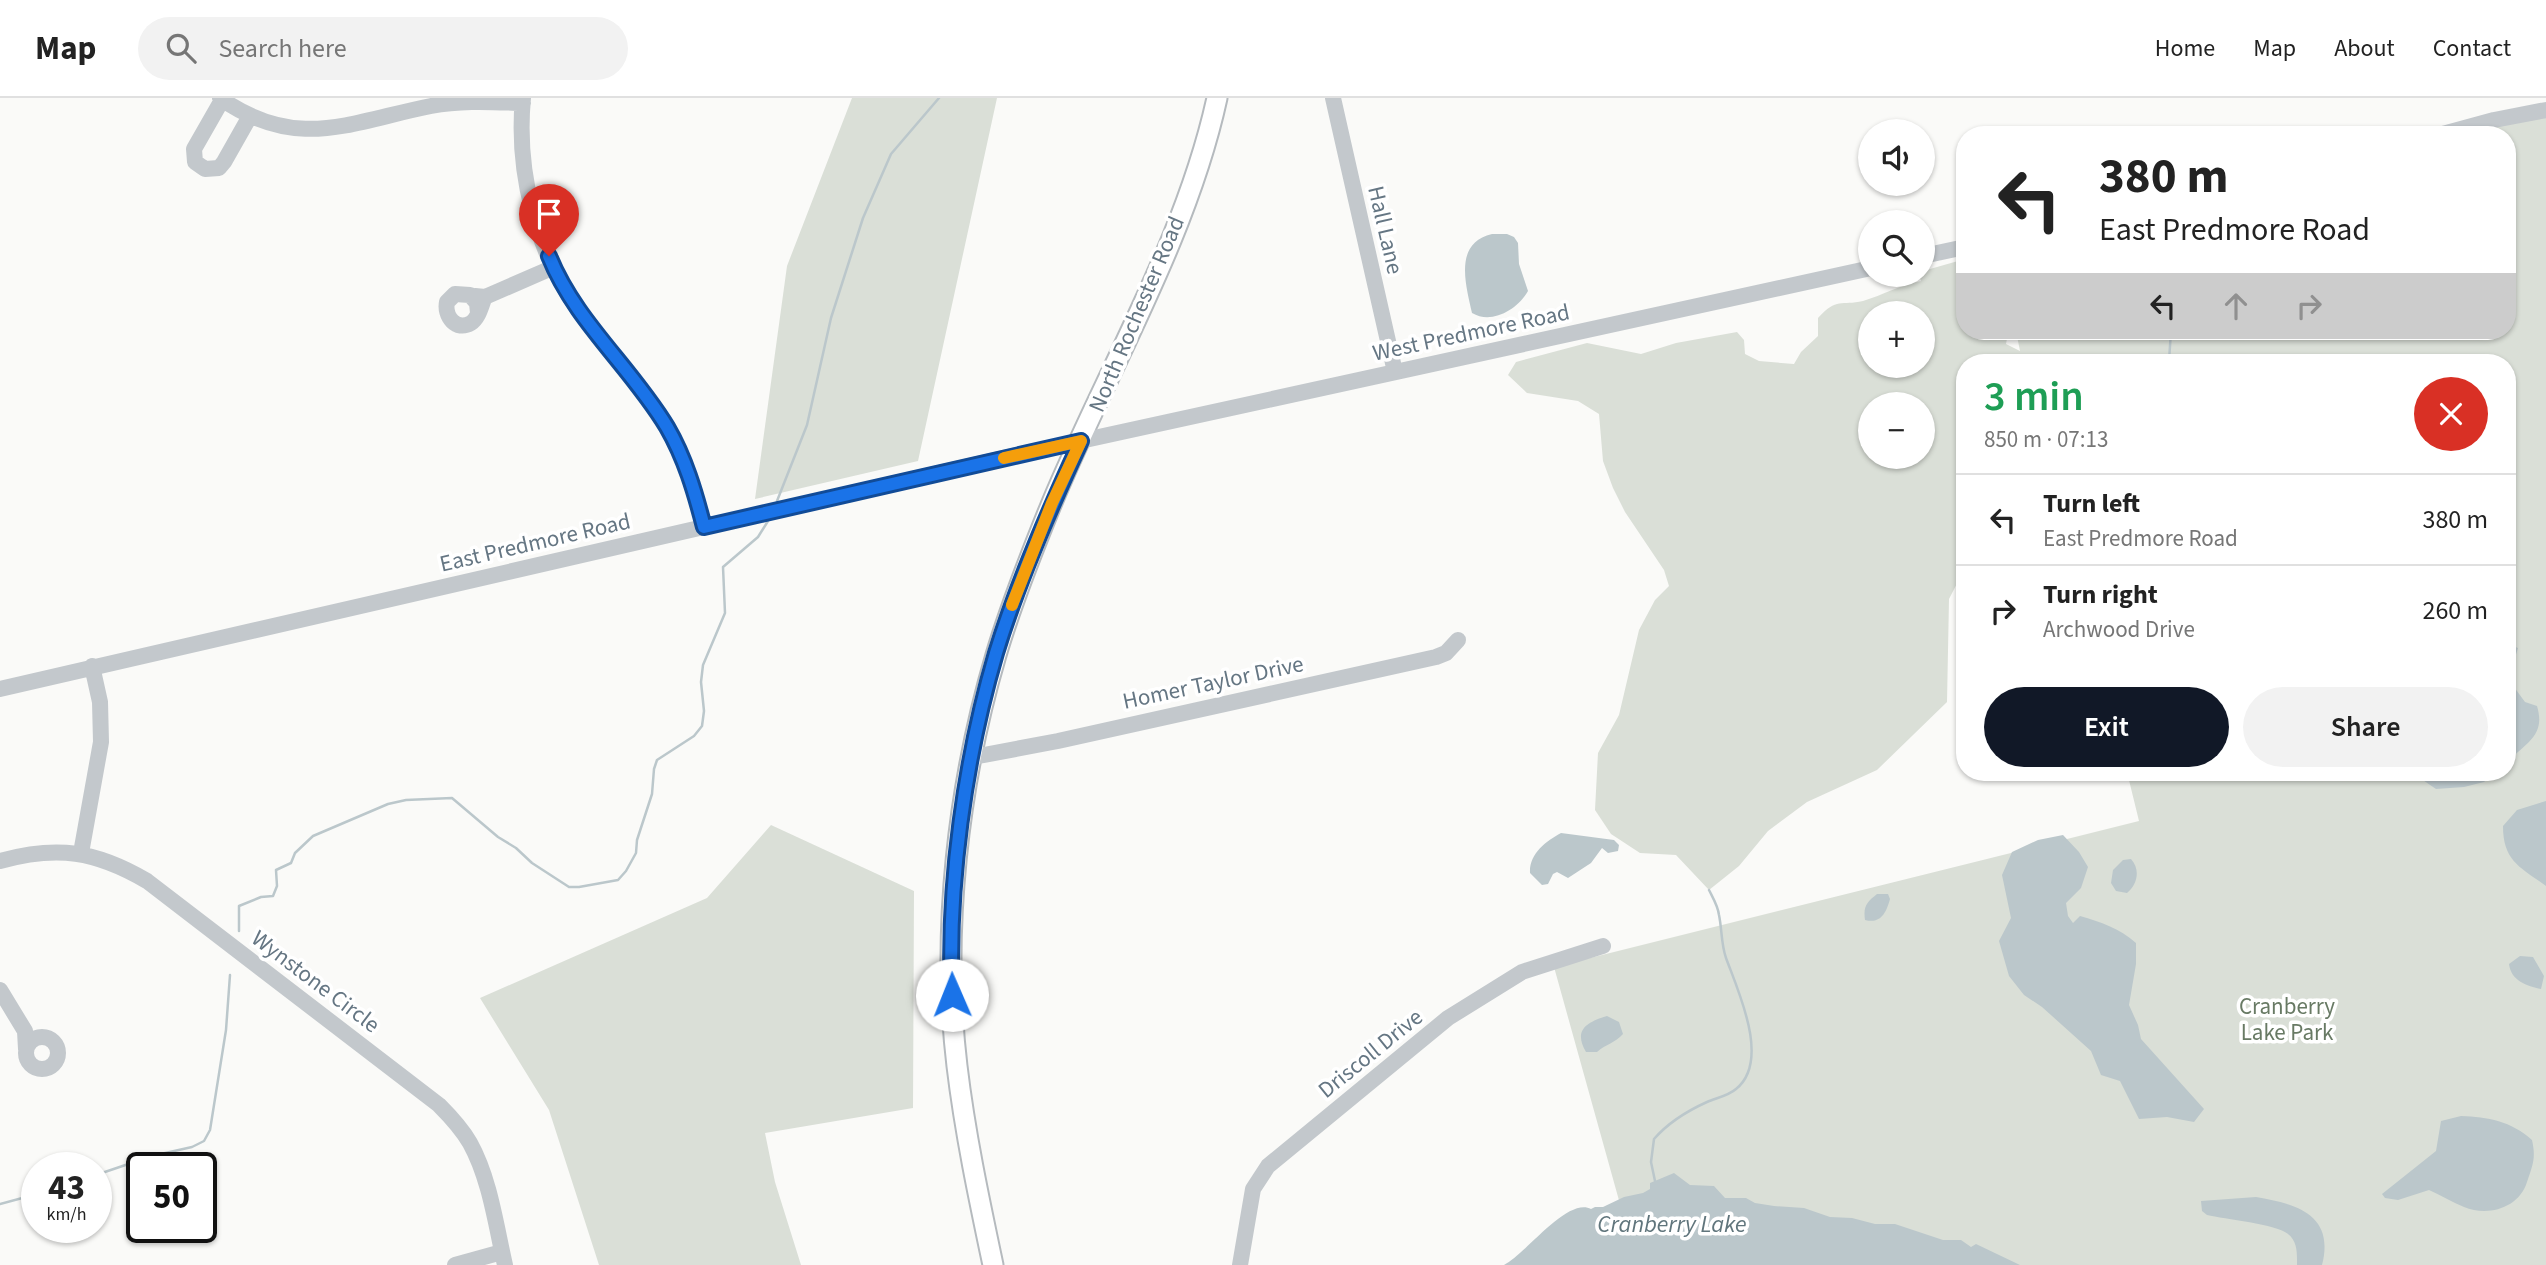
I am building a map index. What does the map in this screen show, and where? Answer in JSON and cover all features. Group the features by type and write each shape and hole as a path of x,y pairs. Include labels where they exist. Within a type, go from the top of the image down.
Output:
{"main road":[{"name":"North Rochester Road","path":"993,1265 971,1159 957,1066 951,977 955,874 966,789 985,697 1011,609 1052,503 1168,245 1204,146 1217,98"}],"street":[{"name":"Hall Lane","path":"1333,98 1395,372"},
{"path":"250,116 219,168 205,169 195,162 194,149 221,99 250,116 292,128 331,129 433,106 523,101 523,171 534,215 554,267 578,310 667,427 691,479 704,527"},
{"path":"2472,126 2546,110"},
{"path":"1935,254 1956,249"},
{"path":"478,296 478,313 472,322 462,326 448,318 446,307 450,298 460,293 478,296 554,267"},
{"name":"West Predmore Road","path":"1081,441 1858,271"},
{"name":"East Predmore Road","path":"0,689 1081,441"},
{"name":"Homer Taylor Drive","path":"973,757 1058,741 1436,657 1446,653 1458,640"},
{"path":"81,853 101,742 100,702 92,666"},
{"name":"Wynstone Circle","path":"0,861 39,852 81,853 121,866 147,881 439,1105 456,1122 470,1144 486,1188 503,1258"},
{"name":"Driscoll Drive","path":"1240,1265 1253,1189 1268,1166 1448,1018 1521,972 1603,946"},
{"path":"0,990 25,1031 26,1055 30,1064 40,1069 50,1067 57,1059 57,1049 51,1040 25,1031"},
{"path":"26,1049 32,1041 41,1037"},
{"path":"455,1265 503,1258"}],"green space":[{"path":"852,98 997,98 918,461 755,499 787,266"},
{"name":"Cranberry Lake Park","path":"2546,114 2546,1265 1637,1265 1554,967 2139,821 2129,781 2516,781 2516,354 1956,354 1956,585 1949,599 1947,702 1877,770 1807,802 1768,831 1739,866 1709,890 1676,855 1640,853 1611,834 1595,810 1598,753 1619,715 1639,630 1655,600 1669,586 1664,570 1625,512 1613,488 1603,461 1599,414 1578,401 1527,393 1508,375 1516,362 1587,343 1641,354 1676,343 1737,332 1744,340 1745,354 1759,361 1794,364 1801,352 1818,336 1818,318 1839,303 1858,301 1858,378 1935,378 1935,301 1863,301 1901,287 1935,287 1935,268 1956,262 1956,340 2007,340 2006,344 2020,351 2018,340 2516,340 2516,126 2495,126"},
{"path":"771,825 914,891 913,1108 765,1133 775,1182 801,1265 599,1265 549,1110 480,998 707,898"}],"water":[{"path":"1492,234 1507,234 1514,237 1518,243 1519,264 1528,291 1511,309 1488,317 1472,313 1465,266 1472,246"},
{"path":"2516,690 2525,702 2537,706 2539,725 2533,738 2516,754"},
{"path":"2424,781 2485,781 2464,787 2436,789"},
{"path":"2546,801 2546,886 2515,862 2506,847 2503,826 2517,810"},
{"path":"1561,833 1614,840 1619,845 1618,851 1608,853 1602,848 1591,863 1568,878 1557,872 1548,884 1542,885 1530,873 1532,860 1544,844"},
{"path":"2063,835 2079,852 2088,867 2081,888 2066,903 2068,916 2073,923 2080,916 2102,923 2136,943 2136,964 2129,1005 2141,1039 2204,1109 2194,1122 2167,1117 2139,1119 2120,1081 2101,1075 2091,1051 2042,1007 2024,995 2009,976 1999,941 2011,918 2002,875 2012,852 2038,840"},
{"path":"2131,859 2137,872 2135,882 2127,893 2116,891 2111,883 2113,870 2123,860"},
{"path":"1877,894 1888,894 1890,899 1887,909 1879,919 1865,920 1867,905"},
{"path":"2520,956 2533,957 2544,976 2541,989 2525,984 2513,975 2509,964"},
{"path":"1607,1016 1619,1022 1623,1034 1597,1052 1586,1052 1581,1038 1584,1028"},
{"path":"2461,1116 2499,1121 2516,1128 2532,1140 2532,1166 2523,1191 2517,1198 2502,1208 2483,1211 2464,1207 2429,1190 2398,1200 2385,1198 2382,1194 2436,1151 2441,1121"},
{"name":"Cranberry Lake","path":"1674,1173 1690,1185 1714,1186 1725,1198 1746,1198 1755,1203 1804,1208 1830,1217 1852,1218 1875,1224 1895,1224 1943,1240 1961,1240 1971,1247 1976,1244 2020,1265 1504,1265 1570,1211 1603,1207 1624,1197 1643,1193 1650,1189 1650,1183"},
{"path":"2256,1197 2285,1203 2309,1214 2323,1234 2325,1248 2322,1265 2297,1265 2294,1241 2282,1230 2207,1215 2202,1211 2201,1201"}],"waterway":[{"path":"777,501 807,425 831,318 863,218 891,154 939,98"},
{"path":"2169,354 2170,340"},
{"path":"239,931 239,906 261,897 273,896 277,886 276,870 291,863 295,853 313,836 388,804 406,800 452,798 532,863 569,887 618,880 636,853 637,840 652,794 657,760 694,736 702,726 703,665 725,613 723,567 758,537 768,521"},
{"path":"1655,1181 1651,1162 1654,1139 1685,1113 1736,1089 1746,1077 1751,1061 1749,1025 1724,953 1718,908 1709,890"},
{"path":"112,1170 152,1156 192,1147 204,1141 210,1130 226,1030 230,975"},
{"path":"0,1204 21,1198"}],"slow traffic":[{"path":"1004,458 1081,441 1052,503 1012,605"}],"route":[{"path":"549,256 578,310 667,427 691,479 704,527 1081,441 1052,503 1011,609 985,697 966,789 955,874 951,943 952,995"}]}
